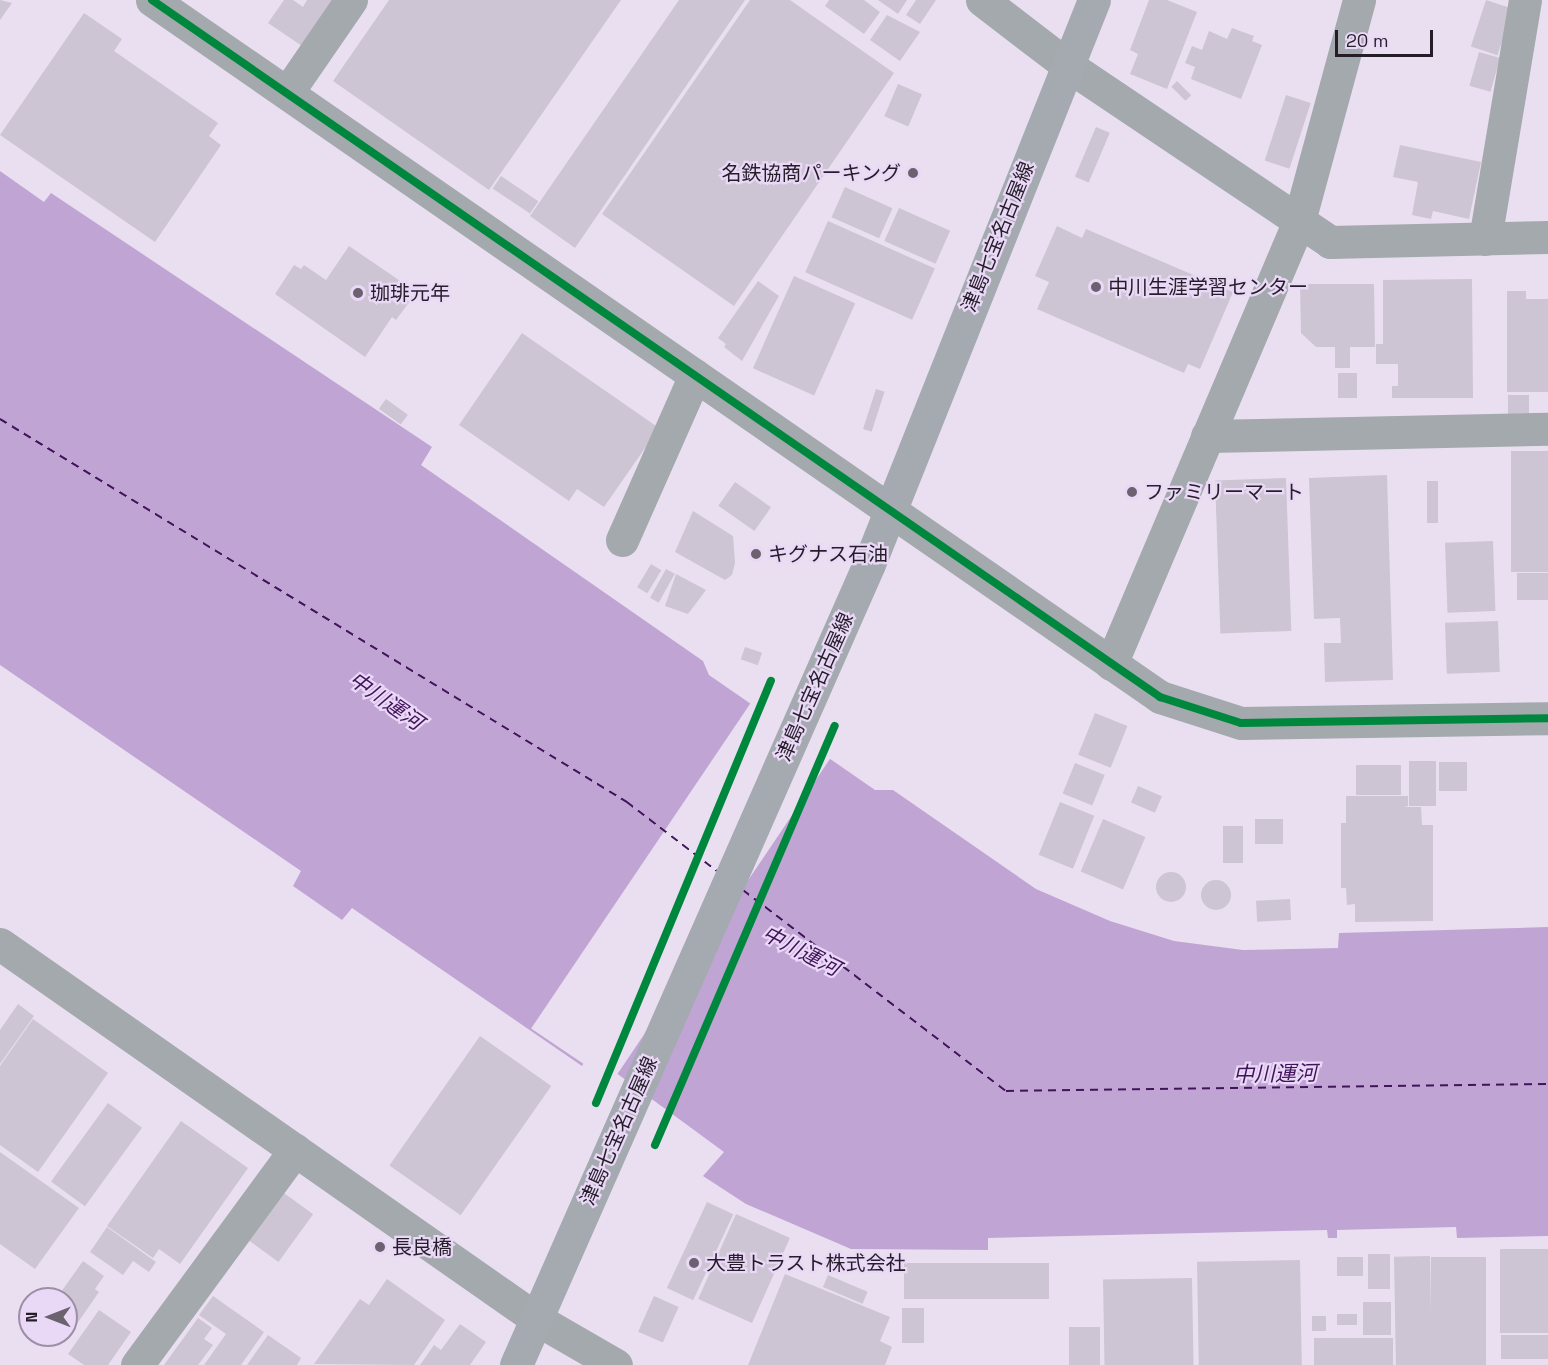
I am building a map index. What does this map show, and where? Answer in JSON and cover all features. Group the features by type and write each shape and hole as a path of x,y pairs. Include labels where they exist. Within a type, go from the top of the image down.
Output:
{"main road":[{"name":"津島七宝名古屋線","path":"516,1365 538,1320 807,706 1094,0"}],"street":[{"path":"152,0 1160,697 1241,723 1548,718"},
{"path":"287,93 351,0"},
{"path":"982,0 1067,65 1330,242 1548,237"},
{"path":"1111,664 1299,221 1359,0"},
{"path":"1485,239 1525,0"},
{"path":"622,540 695,375"},
{"path":"1207,436 1548,429"},
{"path":"0,944 538,1320 616,1365"},
{"path":"137,1365 295,1150"}],"water":[{"name":"中川運河","path":"0,171 44,202 51,193 432,447 421,465 703,661 709,675 875,790 893,790 1036,889 1110,921 1174,941 1243,950 1338,948 1339,933 1548,927 1548,1236 1457,1238 1456,1227 1337,1230 1337,1238 1328,1238 1327,1230 988,1238 988,1250 851,1249 746,1204 703,1176 724,1152 589,1053 582,1066 352,908 342,920 293,886 301,871 0,665"}],"pier":[{"path":"752,701 832,755 612,1083 531,1028"}],"building":[{"path":"0,0 12,3 0,20"},
{"path":"284,0 293,0 303,7 307,0 334,0 302,46 268,23"},
{"path":"389,0 621,0 489,190 333,81"},
{"path":"679,0 745,0 575,248 530,216"},
{"path":"750,0 790,0 894,73 734,306 602,214"},
{"path":"829,0 864,0 880,12 864,34 825,6"},
{"path":"878,0 907,0 898,14"},
{"path":"916,0 936,0 920,24 906,15"},
{"path":"1149,0 1167,0 1197,12 1167,89 1130,74 1138,54 1130,50"},
{"path":"1486,0 1513,9 1497,55 1471,47"},
{"path":"84,13 122,39 114,51 218,123 209,136 221,145 155,242 0,135"},
{"path":"887,15 920,32 900,61 870,40"},
{"path":"1232,28 1254,36 1252,41 1262,45 1241,99 1191,79 1195,67 1185,63 1192,46 1202,50 1209,31 1227,39"},
{"path":"1479,52 1500,58 1491,92 1469,86"},
{"path":"1177,81 1191,95 1185,101 1171,87"},
{"path":"898,84 922,94 908,126 884,116"},
{"path":"1286,95 1311,103 1289,169 1265,161"},
{"path":"1096,127 1110,133 1089,183 1075,177"},
{"path":"1400,145 1481,162 1469,219 1433,211 1431,219 1412,215 1418,182 1393,177"},
{"path":"501,176 538,201 530,214 493,188"},
{"path":"845,187 893,208 879,238 832,217"},
{"path":"899,208 950,231 936,264 884,241"},
{"path":"828,221 935,269 912,320 805,272"},
{"path":"1057,226 1082,238 1086,229 1233,292 1200,369 1188,364 1184,373 1037,309 1049,282 1035,276"},
{"path":"349,246 412,289 408,294 413,297 396,320 392,317 365,357 275,294 294,265 301,269 304,265 326,280"},
{"path":"794,276 855,303 814,396 753,368"},
{"path":"1472,279 1473,398 1392,398 1392,386 1398,386 1398,364 1376,364 1376,344 1383,344 1383,280"},
{"path":"758,281 779,296 742,361 724,347 726,344 718,338"},
{"path":"1300,284 1374,284 1375,347 1350,347 1350,368 1335,368 1335,347 1316,347 1301,333"},
{"path":"1507,291 1526,291 1526,299 1548,299 1548,392 1507,392"},
{"path":"522,333 659,428 604,507 577,489 569,501 459,425"},
{"path":"1338,373 1357,373 1357,398 1338,398"},
{"path":"876,389 885,392 872,432 863,429"},
{"path":"1508,395 1529,395 1529,415 1508,415"},
{"path":"386,399 408,415 401,425 379,409"},
{"path":"1511,451 1548,451 1548,572 1511,572"},
{"path":"1387,475 1393,680 1325,682 1324,643 1341,643 1340,618 1314,619 1309,478"},
{"path":"1286,478 1291,631 1220,633 1215,480"},
{"path":"1427,481 1438,481 1438,523 1427,523"},
{"path":"735,482 771,507 754,531 718,506"},
{"path":"693,511 733,536 735,563 732,575 725,580 675,552"},
{"path":"1493,541 1495,611 1447,613 1445,543"},
{"path":"651,564 661,570 647,593 637,587"},
{"path":"666,569 675,574 659,603 650,598"},
{"path":"1517,573 1548,573 1548,600 1517,600"},
{"path":"676,574 706,590 688,614 665,606"},
{"path":"1498,621 1500,672 1447,674 1445,623"},
{"path":"745,647 762,653 758,665 741,659"},
{"path":"1095,713 1127,726 1111,768 1078,755"},
{"path":"1409,761 1436,761 1436,806 1409,806"},
{"path":"1439,762 1467,762 1467,791 1439,791"},
{"path":"1075,763 1105,775 1092,806 1063,794"},
{"path":"1356,765 1401,765 1401,795 1356,795"},
{"path":"1138,786 1162,796 1155,813 1131,803"},
{"path":"1346,796 1408,796 1408,806 1404,807 1421,807 1422,825 1433,825 1433,921 1355,922 1355,904 1347,905 1346,888 1341,888 1341,823 1346,823"},
{"path":"1060,802 1094,816 1073,869 1039,855"},
{"path":"1103,819 1145,837 1123,889 1081,871"},
{"path":"1255,819 1283,819 1283,844 1255,844"},
{"path":"1223,826 1243,826 1243,863 1223,863"},
{"path":"1171,872 1182,876 1186,887 1182,898 1171,902 1160,898 1156,887 1160,876"},
{"path":"1216,880 1227,884 1231,895 1227,906 1216,910 1205,906 1201,895 1205,884"},
{"path":"1290,899 1291,920 1257,922 1256,901"},
{"path":"18,1004 34,1016 0,1064 0,1030"},
{"path":"33,1019 108,1073 38,1172 0,1145 0,1066"},
{"path":"480,1036 551,1086 461,1215 389,1165"},
{"path":"108,1103 142,1128 85,1206 51,1181"},
{"path":"181,1121 248,1168 180,1264 159,1249 153,1258 107,1226"},
{"path":"0,1152 79,1208 35,1269 0,1244"},
{"path":"284,1193 313,1214 278,1262 249,1241"},
{"path":"707,1202 733,1214 693,1300 667,1288"},
{"path":"736,1214 790,1238 752,1323 698,1299"},
{"path":"107,1227 156,1262 149,1272 133,1261 123,1275 90,1252"},
{"path":"1500,1249 1548,1249 1548,1333 1500,1333"},
{"path":"1368,1254 1390,1254 1390,1289 1368,1289"},
{"path":"1430,1256 1432,1365 1396,1365 1394,1257"},
{"path":"1430,1256 1432,1365 1396,1365 1394,1257"},
{"path":"1337,1257 1363,1257 1363,1276 1337,1276"},
{"path":"1300,1260 1302,1365 1199,1365 1197,1262"},
{"path":"83,1261 104,1276 95,1289 99,1292 78,1322 78,1287 65,1287"},
{"path":"904,1263 1049,1263 1049,1299 904,1299"},
{"path":"785,1274 890,1317 880,1341 892,1347 885,1365 748,1365"},
{"path":"828,1275 868,1292 863,1304 823,1287"},
{"path":"1192,1278 1194,1365 1105,1365 1103,1280"},
{"path":"387,1279 445,1320 414,1365 314,1364 360,1299 369,1305"},
{"path":"213,1296 264,1332 241,1365 204,1365 226,1334 199,1315"},
{"path":"654,1296 679,1307 663,1343 638,1332"},
{"path":"1363,1302 1391,1302 1391,1335 1363,1335"},
{"path":"902,1308 924,1308 924,1343 902,1343"},
{"path":"99,1310 131,1332 108,1365 84,1365 68,1354 73,1347 78,1347 78,1340"},
{"path":"1337,1314 1357,1314 1357,1325 1337,1325"},
{"path":"1312,1316 1326,1316 1326,1331 1312,1331"},
{"path":"198,1318 212,1328 204,1339 213,1345 198,1365 164,1365"},
{"path":"460,1324 486,1342 470,1365 420,1365 434,1345 441,1350"},
{"path":"1069,1327 1100,1327 1100,1365 1069,1365"},
{"path":"268,1335 301,1358 297,1365 247,1365"},
{"path":"1501,1335 1548,1335 1548,1359 1501,1359"},
{"path":"1314,1338 1393,1338 1393,1365 1314,1365"}],"ferry route":[{"path":"0,419 627,802 717,871"},
{"path":"743,890 1006,1091 1548,1084"}],"cycle path":[{"path":"152,0 1160,697 1241,723 1548,718"},
{"path":"596,1103 771,681"},
{"path":"655,1145 835,726"}],"place":[{"name":"名鉄協商パーキング","path":"913,173"},
{"name":"中川生涯学習センター","path":"1096,287"},
{"name":"珈琲元年","path":"358,293"},
{"name":"ファミリーマート","path":"1132,492"},
{"name":"キグナス石油","path":"756,554"},
{"name":"長良橋","path":"380,1247"},
{"name":"大豊トラスト株式会社","path":"694,1263"}]}
